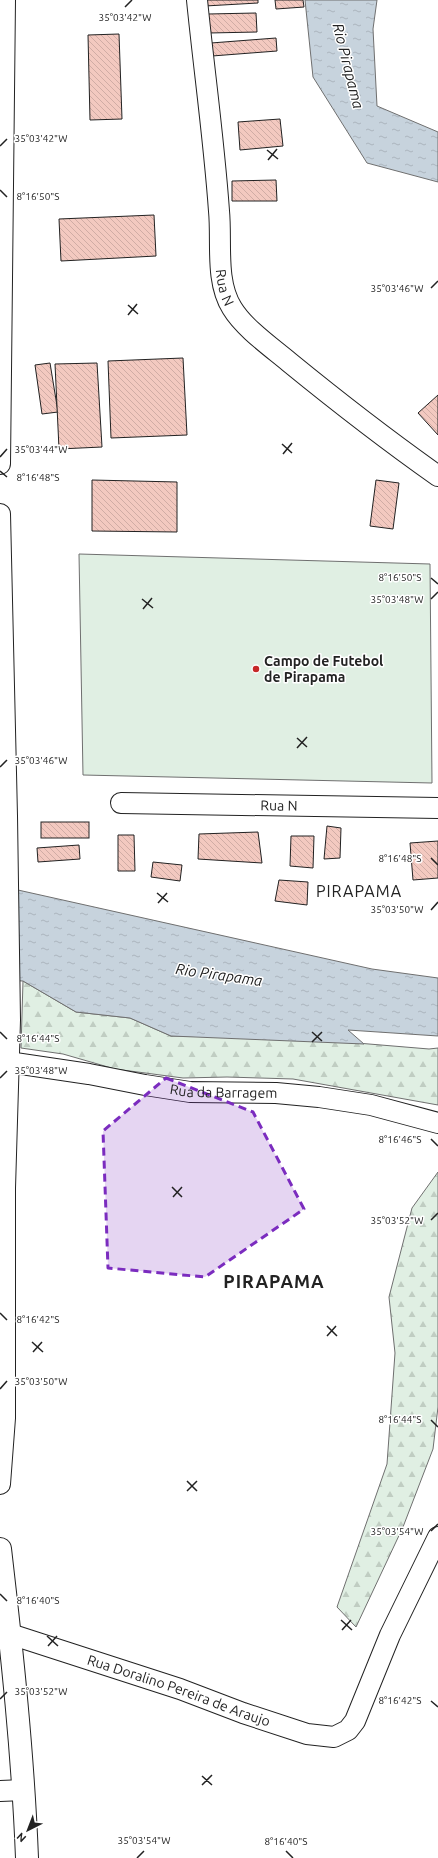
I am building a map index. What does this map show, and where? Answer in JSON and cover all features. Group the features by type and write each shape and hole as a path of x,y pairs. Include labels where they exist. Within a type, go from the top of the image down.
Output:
{"street":[{"path":"0,464 5,0"},
{"name":"Rua N","path":"197,0 219,211 224,293 233,310 246,325 270,346 388,441 438,476"},
{"path":"0,514 10,1020 5,1188 2,1375 5,1440 0,1484"},
{"name":"Rua N","path":"121,803 438,808"},
{"name":"Rua da Barragem","path":"8,1062 190,1092 276,1093 319,1097 371,1105 438,1122"},
{"name":"Rua Doralino Pereira de Araujo","path":"10,1634 180,1689 243,1713 307,1734 334,1737 348,1730 354,1721 390,1635 438,1537"},
{"path":"0,1549 10,1634 24,1790 27,1858"},
{"path":"0,1791 24,1790"}],"highlighted area":[{"path":"166,1078 253,1112 304,1209 205,1277 108,1268 103,1131"}],"green space":[{"name":"Campo de Futebol de Pirapama","path":"79,554 430,564 432,783 83,775"},
{"path":"23,981 76,1012 130,1018 171,1036 297,1038 429,1049 438,1048 438,1105 293,1079 227,1077 183,1078 115,1069 63,1054 21,1048"},
{"path":"438,1172 438,1407 433,1449 403,1527 356,1627 337,1607 387,1464 395,1353 389,1297 412,1208"}],"water":[{"name":"Rio Pirapama","path":"305,0 377,0 373,29 377,106 438,132 438,182 367,163 313,77"},
{"name":"Rio Pirapama","path":"0,886 372,969 438,978 438,1036 348,1030 364,1044 171,1036 130,1018 76,1012 23,981 0,980"}],"building":[{"path":"205,0 258,0 258,3 205,6"},
{"path":"275,0 303,0 304,7 276,9"},
{"path":"256,13 257,32 209,33 208,14"},
{"path":"119,34 122,119 90,120 88,35"},
{"path":"276,38 277,51 212,56 211,43"},
{"path":"280,119 283,146 240,150 238,122"},
{"path":"276,180 277,201 232,201 232,181"},
{"path":"154,215 156,256 61,261 59,219"},
{"path":"183,358 187,435 111,438 108,361"},
{"path":"50,363 58,412 42,414 35,365"},
{"path":"97,363 102,447 59,449 55,364"},
{"path":"438,395 438,435 418,413"},
{"path":"92,480 177,482 177,532 92,531"},
{"path":"376,480 399,483 393,529 370,526"},
{"path":"41,822 89,822 89,838 41,838"},
{"path":"327,826 341,828 340,858 324,859"},
{"path":"258,832 262,863 198,859 199,834"},
{"path":"118,835 134,835 135,871 118,871"},
{"path":"291,836 314,836 313,868 290,866"},
{"path":"438,841 438,878 413,880 410,843"},
{"path":"79,845 80,859 38,862 37,848"},
{"path":"153,862 182,865 180,881 151,877"},
{"path":"279,880 308,882 307,905 275,901"}],"place":[{"name":"Campo de Futebol de Pirapama","path":"256,669"}],"district":[{"name":"PIRAPAMA","path":"359,891"},
{"name":"PIRAPAMA","path":"274,1282"}]}
